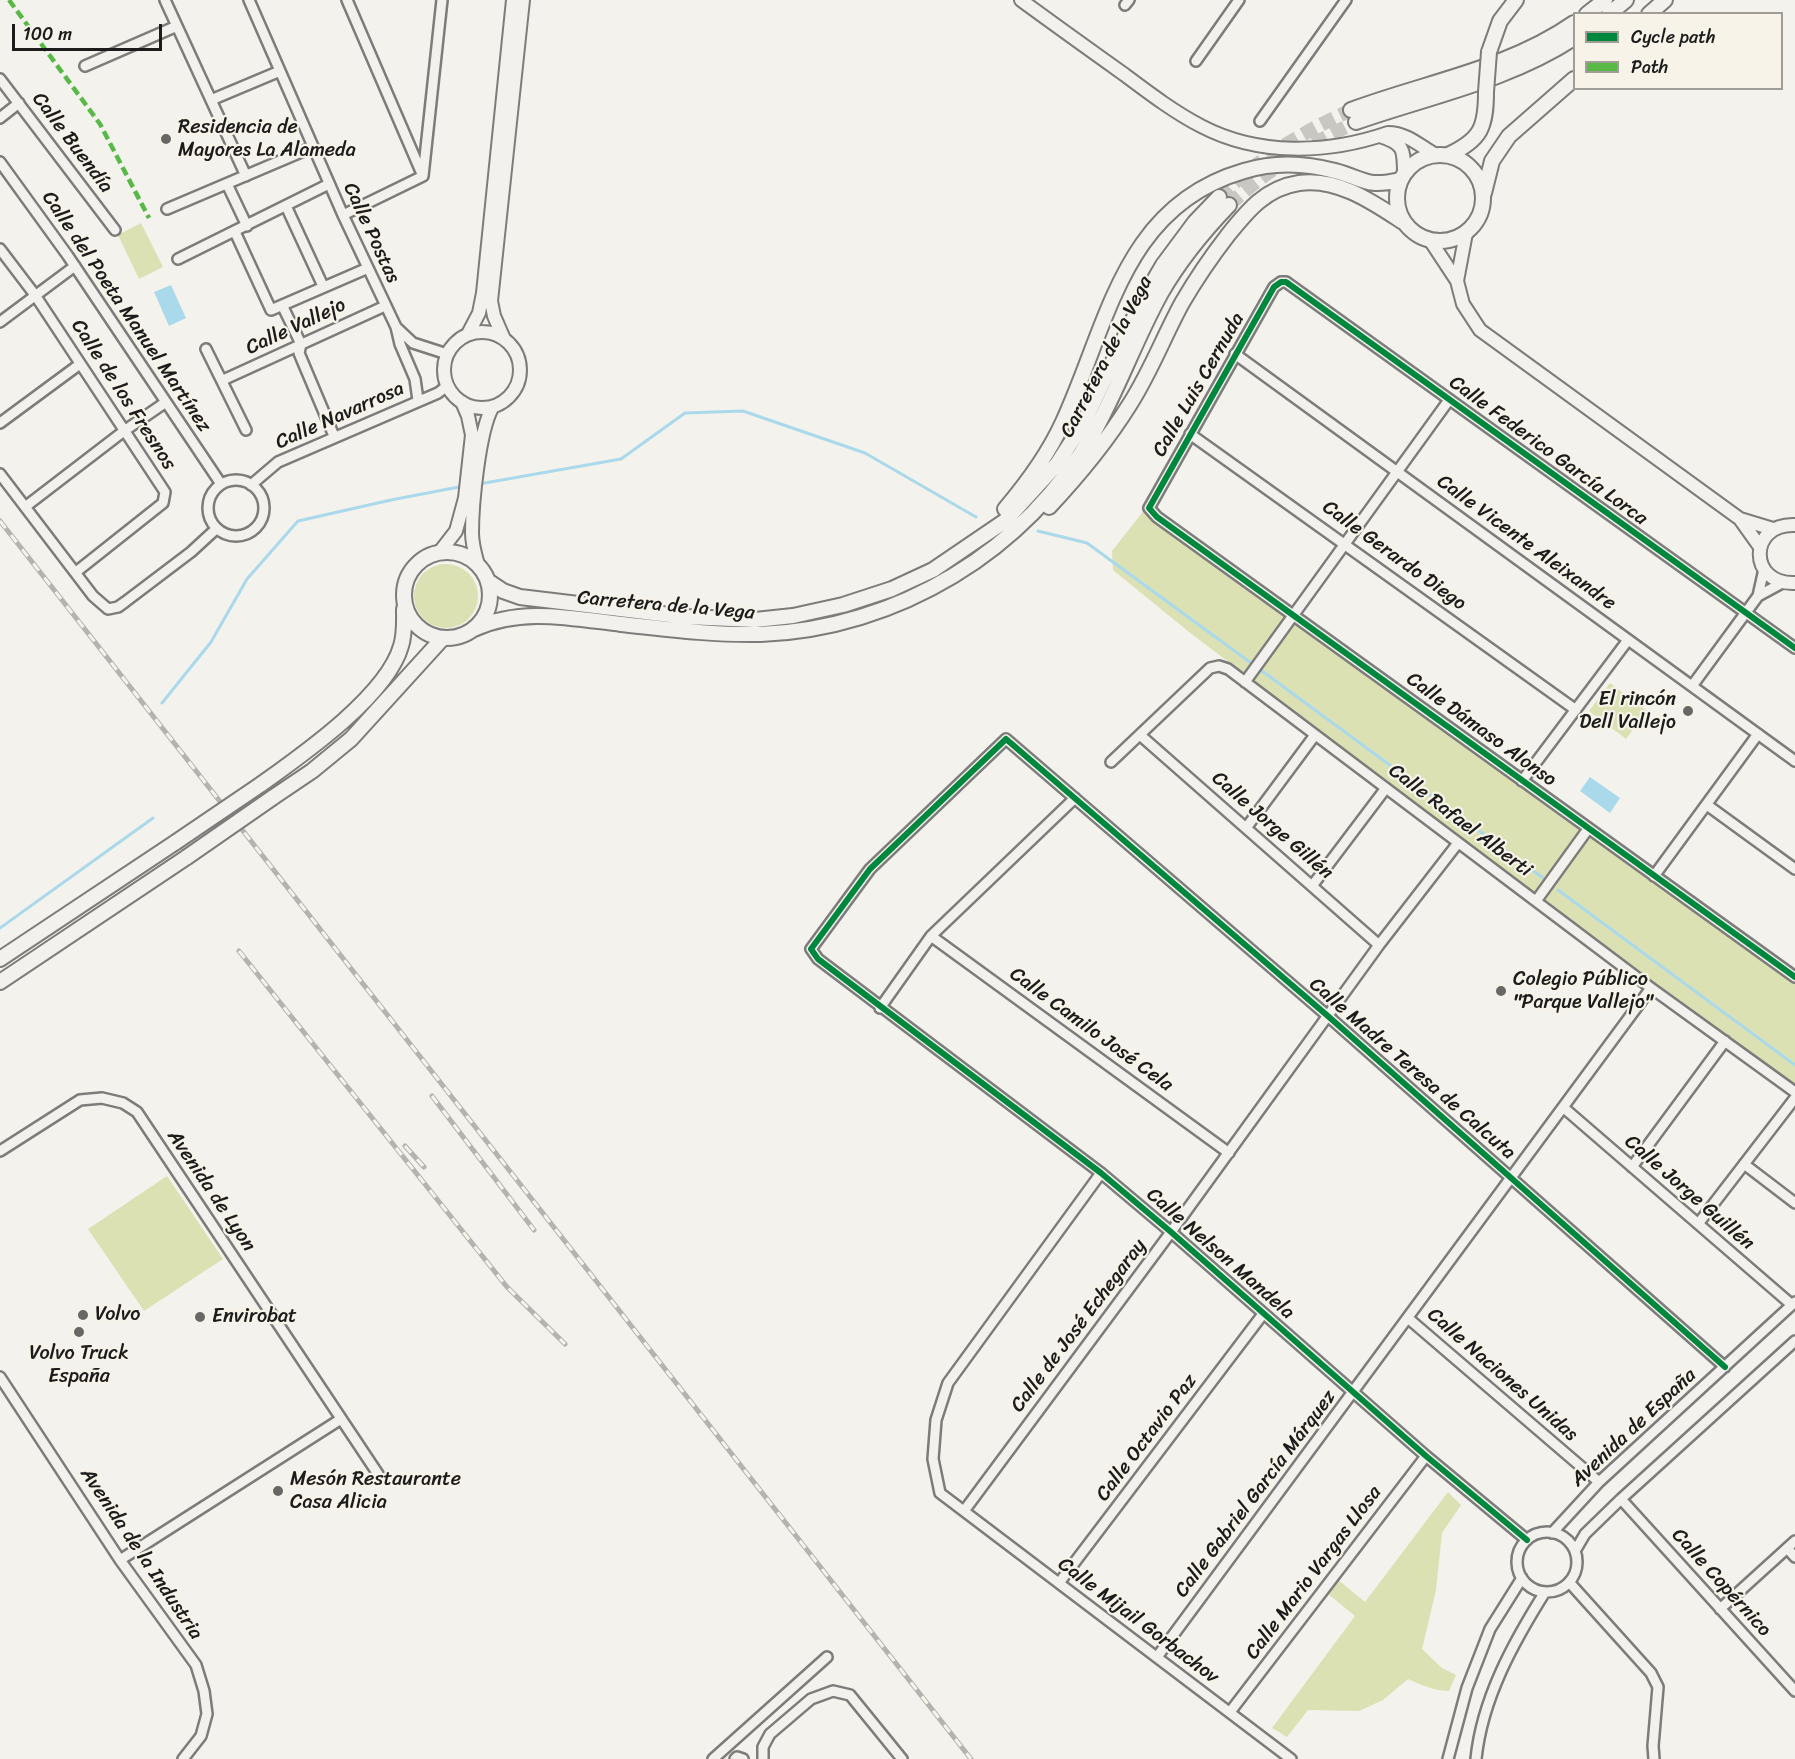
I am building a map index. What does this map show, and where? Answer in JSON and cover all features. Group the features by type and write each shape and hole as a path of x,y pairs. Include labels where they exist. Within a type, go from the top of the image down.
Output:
{"main road":[{"path":"1403,222 1398,206 1397,189 1402,177 1412,164 1464,148 1479,134 1486,117 1489,52 1500,21 1516,0"},
{"path":"1590,12 1605,0"},
{"path":"1612,12 1626,0"},
{"path":"1652,12 1665,0"},
{"path":"1573,23 1541,42 1496,62 1354,116 1499,76 1550,53 1573,39"},
{"path":"964,570 1000,553 1034,524 1095,454 1142,384 1181,304 1197,277 1224,239 1255,203 1274,190 1286,186 1317,183 1359,195 1403,222 1416,234 1430,240 1454,239 1466,233 1482,210 1483,195 1492,161 1509,136 1573,81"},
{"path":"1441,154 1462,160 1471,167 1481,183 1483,195"},
{"path":"978,540 1032,477 1047,454 1063,422 1126,269 1143,242 1172,209 1208,184 1246,170 1265,166 1312,166 1371,184 1402,177"},
{"name":"Carretera de la Vega","path":"474,629 502,618 528,616 714,633 751,634 793,631 833,624 882,610 921,594 964,570 1030,515 1079,456 1101,419 1162,292 1224,201 1189,229 1163,265 1133,320 1092,407 1061,458 1045,479 1011,515 933,570 892,589 821,610 775,618 739,620 705,619 550,602 513,595 488,581"},
{"path":"0,959 260,785 329,734 376,687 396,659 404,633 404,601 404,588 408,575 422,561 439,553 451,552 462,555 478,565 488,581 489,607 483,620 474,629 459,637 442,639 428,635 416,626 408,615 404,601"},
{"path":"0,982 312,771 351,739 442,639"}],"street":[{"path":"165,0 246,176"},
{"name":"Calle Postas","path":"249,0 329,184 396,327 413,343 447,354"},
{"path":"347,0 423,177"},
{"path":"423,177 442,0"},
{"path":"439,553 456,531 465,498 472,435 462,402 447,386 444,373 447,354 454,343 468,334 479,313 483,293 513,0"},
{"path":"504,339 494,316 491,301 523,0"},
{"path":"1021,0 1191,121 1235,140 1281,148 1328,146 1388,133 1401,134 1441,154"},
{"path":"1196,61 1239,0"},
{"path":"1260,121 1346,0"},
{"path":"85,66 177,26"},
{"path":"211,100 279,71"},
{"name":"Calle Buendía","path":"0,79 115,230"},
{"path":"0,118 19,103"},
{"path":"1378,136 1394,141 1401,147 1404,155 1402,177"},
{"path":"166,209 313,147"},
{"name":"Calle del Poeta Manuel Martínez","path":"0,162 75,266 221,484"},
{"path":"343,214 423,177"},
{"path":"227,184 247,226"},
{"path":"178,259 329,184"},
{"path":"286,206 323,286"},
{"path":"235,232 271,310 368,268"},
{"path":"1457,281 1466,233"},
{"path":"1430,240 1457,281 1463,304 1474,321 1489,337 1740,519 1760,547"},
{"name":"Calle de los Fresnos","path":"0,249 35,295 165,492 163,503 76,572"},
{"path":"0,322 75,266"},
{"name":"Calle Luis Cernuda","path":"1149,508 1274,286 1281,282"},
{"name":"Calle Federico García Lorca","path":"1281,282 1291,285 1795,648"},
{"path":"282,305 302,344 299,353 334,436"},
{"name":"Calle Vallejo","path":"223,380 385,306"},
{"path":"396,327 400,345 415,379 418,400"},
{"path":"468,334 491,333 504,339 512,347 519,361 520,371 511,395 492,408 486,419 474,500 472,532 478,565"},
{"path":"206,349 246,430"},
{"name":"Calle Vicente Aleixandre","path":"1235,354 1795,761"},
{"path":"0,423 80,364"},
{"name":"Calle Navarrosa","path":"251,485 278,462 438,393 447,386"},
{"path":"1245,682 1449,400"},
{"path":"25,507 124,430 166,402"},
{"path":"462,402 478,408 492,408"},
{"name":"Calle Gerardo Diego","path":"1190,434 1576,710"},
{"path":"0,474 93,596 108,609 118,607 191,552 216,529"},
{"path":"236,480 251,485 262,499 262,518 258,526 242,536 224,534 216,529 211,522 208,506 210,497 221,484 236,480"},
{"name":"Calle Dámaso Alonso","path":"1149,508 1157,517 1795,977"},
{"path":"1740,519 1773,528"},
{"path":"1795,525 1773,528 1765,536 1760,547 1760,558 1771,578 1782,583 1795,583"},
{"path":"1692,686 1758,596 1764,569"},
{"path":"1758,596 1782,583"},
{"path":"1522,781 1628,640"},
{"name":"Calle Rafael Alberti","path":"1111,762 1210,668 1219,666 1228,669 1651,988 1795,1092"},
{"path":"1654,876 1758,734"},
{"name":"Calle Jorge Gillén","path":"1140,735 1379,945"},
{"path":"1246,828 1315,735"},
{"name":"Calle Madre Teresa de Calcuta","path":"880,1008 818,959 811,950 870,869 1006,739 1329,1017 1725,1367"},
{"path":"1312,886 1386,788"},
{"path":"880,1008 931,936 1075,798"},
{"path":"1707,805 1795,869"},
{"path":"1536,901 1588,829"},
{"name":"Calle de José Echegaray","path":"964,1511 1329,1017 1379,945 1458,843"},
{"name":"Calle Camilo José Cela","path":"931,936 1229,1153"},
{"name":"Calle Gabriel García Márquez","path":"1157,1657 1651,988"},
{"name":"Calle Nelson Mandela","path":"880,1008 1101,1173 1426,1456 1527,1540"},
{"path":"1632,1167 1725,1041"},
{"name":"Avenida de Lyon","path":"0,1151 80,1100 102,1098 123,1103 137,1112 378,1474"},
{"path":"1698,1224 1795,1098"},
{"name":"Calle Jorge Guillén","path":"1564,1108 1793,1304"},
{"path":"1744,1164 1795,1203"},
{"name":"Calle Mijail Gorbachov","path":"1101,1173 948,1383 936,1420 933,1459 940,1493 1291,1759"},
{"name":"Avenida de España","path":"1552,1533 1599,1482 1793,1304"},
{"name":"Calle Octavio Paz","path":"1059,1583 1263,1314"},
{"name":"Calle Naciones Unidas","path":"1409,1318 1599,1482"},
{"path":"1575,1551 1585,1534 1621,1499 1795,1341"},
{"name":"Avenida de la Industria","path":"0,1377 120,1560 195,1665 204,1691 207,1714 201,1736 183,1759"},
{"path":"120,1560 341,1419"},
{"name":"Calle Mario Vargas Llosa","path":"1230,1712 1426,1456"},
{"name":"Calle Copérnico","path":"1621,1499 1795,1691"},
{"path":"1543,1533 1552,1533 1569,1542 1575,1551 1576,1567 1569,1582 1554,1591 1545,1592 1536,1590 1522,1578 1519,1571 1518,1554 1527,1540 1543,1533"},
{"path":"1720,1609 1795,1541"},
{"path":"1787,1548 1795,1557"},
{"path":"1448,1759 1467,1688 1490,1629 1522,1578"},
{"path":"1569,1582 1652,1673 1658,1687 1654,1759"},
{"path":"1476,1759 1478,1742 1491,1695 1524,1626 1545,1592"},
{"path":"713,1759 827,1657"},
{"path":"763,1759 763,1748 770,1734 811,1700 833,1691 850,1695 902,1759"},
{"path":"735,1759 736,1757 743,1759"}],"green space":[{"path":"141,223 163,267 139,279 118,235"},
{"path":"1145,509 1795,982 1795,1086 1544,902 1189,632 1113,570 1112,551"},
{"path":"446,564 464,570 472,578 478,596 472,614 464,622 446,628 428,622 420,614 414,596 420,578 428,570"},
{"path":"1610,683 1647,711 1626,739 1589,711"},
{"path":"167,1176 223,1259 144,1311 88,1229"},
{"path":"1448,1492 1461,1505 1442,1533 1436,1590 1422,1649 1442,1668 1456,1675 1449,1691 1433,1689 1408,1679 1383,1700 1359,1711 1308,1710 1287,1737 1272,1728 1355,1616 1327,1593 1336,1578 1365,1602"}],"water":[{"path":"171,285 186,318 169,326 154,292"},
{"path":"1590,777 1620,798 1610,813 1580,791"}],"waterway":[{"path":"479,484 621,459 685,413 743,411 865,453 976,517"},
{"path":"162,703 211,642 247,579 298,521 464,486"},
{"path":"1038,531 1087,543 1251,663"},
{"path":"1262,671 1543,878"},
{"path":"0,928 153,818"},
{"path":"1558,890 1795,1065"}],"tunnel":[{"path":"1219,197 1250,170 1281,148 1314,128 1351,110"},
{"path":"1229,205 1289,159 1356,122"}],"railway":[{"path":"0,521 971,1759"},
{"path":"239,951 507,1287 565,1344"},
{"path":"432,1096 534,1230"},
{"path":"405,1146 424,1167"}],"marked path":[{"path":"9,0 100,124 149,218"}],"cycle path":[{"path":"1795,648 1286,282 1281,282 1274,287 1149,508 1157,517 1795,977"},
{"path":"1527,1540 1426,1456 1101,1173 818,959 811,949 870,869 1006,739 1329,1017 1725,1367"}],"place":[{"name":"Residencia de Mayores La Alameda","path":"166,139"},
{"name":"El rincón Dell Vallejo","path":"1688,711"},
{"name":"Colegio Público \"Parque Vallejo\"","path":"1501,991"},
{"name":"Volvo","path":"83,1315"},
{"name":"Envirobat","path":"200,1317"},
{"name":"Volvo Truck España","path":"79,1332"},
{"name":"Mesón Restaurante Casa Alicia","path":"278,1491"}]}
